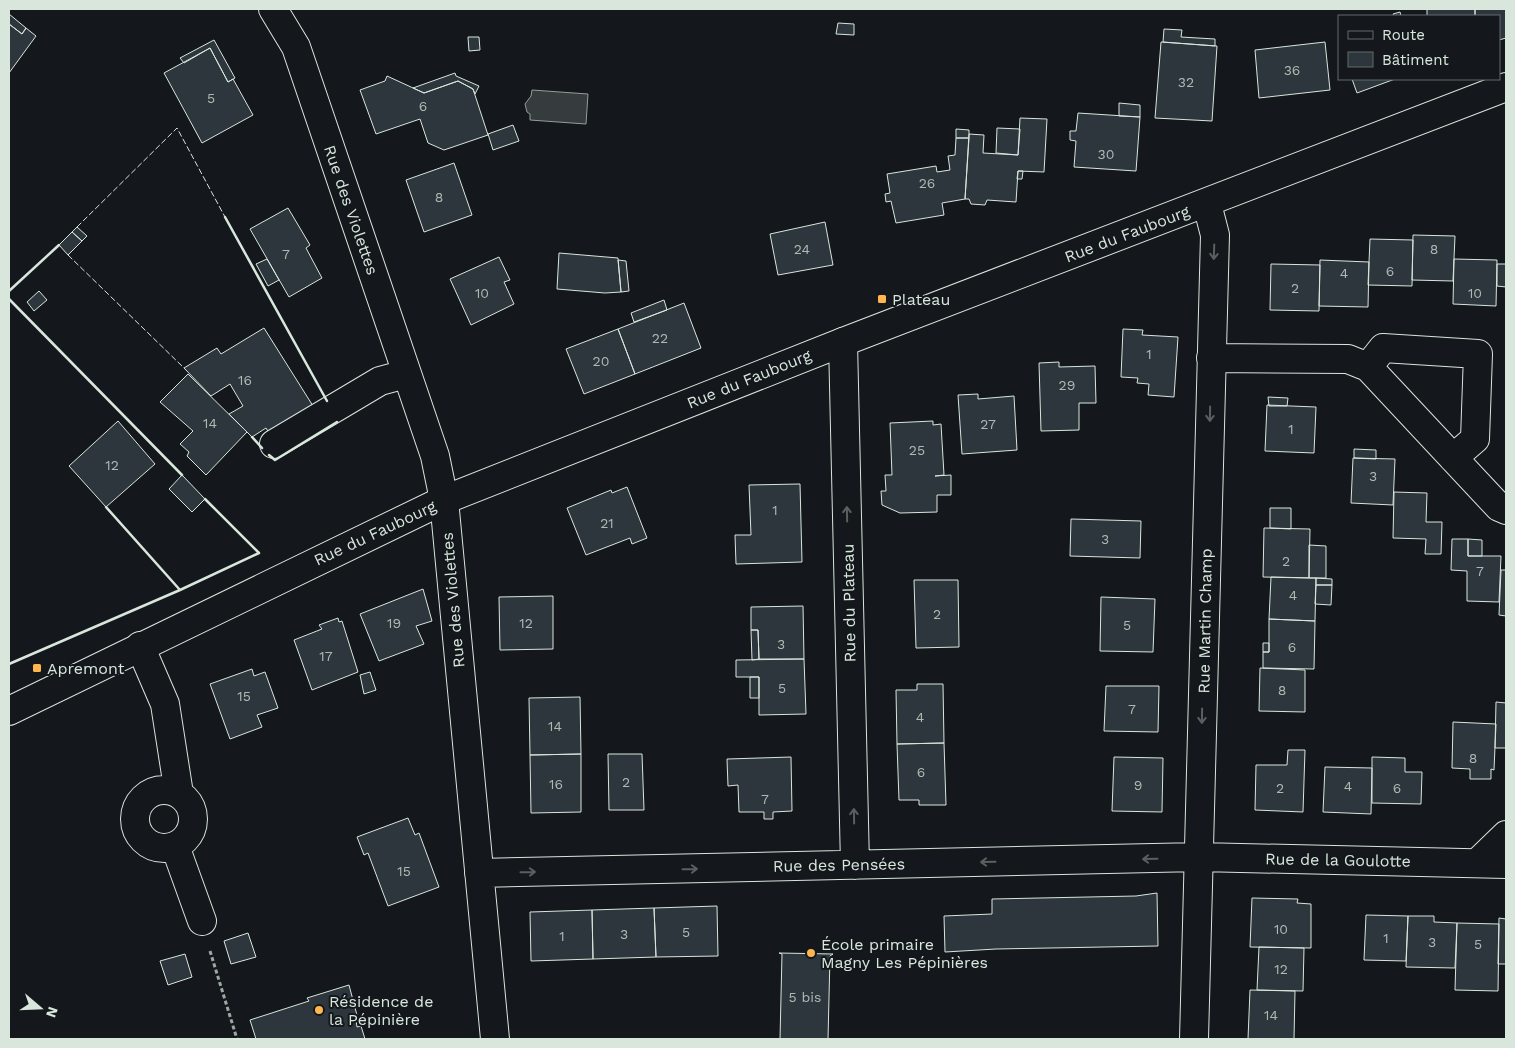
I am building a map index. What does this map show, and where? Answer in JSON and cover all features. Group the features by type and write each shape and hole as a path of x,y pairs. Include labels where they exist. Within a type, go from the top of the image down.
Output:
{"street":[{"name":"Rue des Violettes","path":"273,9 296,47 435,456 444,500 495,1039"},
{"name":"Rue du Faubourg","path":"9,711 444,500 843,342 1207,204 1506,87"},
{"name":"Rue Martin Champ","path":"1194,1039 1214,235 1207,204"},
{"name":"Rue du Plateau","path":"843,342 855,865"},
{"path":"1368,367 1383,348 1478,354 1475,438 1453,458"},
{"path":"1211,358 1348,359 1368,367 1498,507 1506,510"},
{"path":"274,444 380,381 406,374"},
{"path":"140,646 165,704 178,794"},
{"path":"169,790 178,794 186,800 193,816 188,834 175,846 165,848 147,843 135,827 134,817 142,799 150,793 169,790"},
{"path":"1477,863 1506,835"},
{"path":"175,846 202,921"},
{"name":"Rue des Pensées","path":"479,873 1199,857"},
{"name":"Rue de la Goulotte","path":"1199,857 1506,864"}],"path":[{"path":"202,921 237,1039"}],"shaded area":[{"path":"532,90 588,94 586,124 530,120 530,114 527,112 525,104 531,96"}],"building":[{"path":"1427,9 1475,9 1475,15 1427,15"},
{"path":"1475,9 1506,9 1506,38 1500,40 1500,15 1475,15"},
{"path":"9,14 26,28 22,34 9,24"},
{"path":"838,23 854,24 854,35 836,34"},
{"path":"9,24 22,34 26,28 36,36 9,73"},
{"path":"1164,29 1182,30 1181,37 1215,39 1215,46 1163,42"},
{"path":"468,37 479,37 480,50 469,51"},
{"path":"214,40 235,78 228,82 210,48 184,63 180,58"},
{"path":"1161,42 1217,46 1212,121 1155,118"},
{"path":"1325,42 1330,90 1259,98 1255,50"},
{"path":"210,48 228,82 233,79 253,115 202,143 164,73"},
{"path":"455,73 456,76 479,86 475,94 473,89 458,81 424,93 413,88"},
{"path":"387,76 424,93 458,81 473,89 488,135 444,150 428,143 420,119 376,134 360,90 385,81"},
{"path":"1352,80 1392,80 1357,93"},
{"path":"1119,103 1140,105 1140,117 1119,116"},
{"path":"1078,113 1140,117 1136,171 1074,167 1076,141 1070,140 1070,131 1076,131"},
{"path":"1020,118 1047,119 1044,172 1018,171 1016,202 987,200 985,205 971,204 969,199 965,199 969,134 984,135 983,153 1018,155"},
{"path":"513,125 519,141 493,150 488,134"},
{"path":"997,128 1020,129 1018,155 996,153"},
{"path":"956,129 969,130 969,138 956,138"},
{"path":"956,138 969,138 965,199 942,203 944,215 896,223 891,201 886,202 885,194 890,193 887,174 936,166 937,172 950,170 948,156 955,155"},
{"path":"454,163 472,215 424,232 406,180"},
{"path":"1018,171 1023,171 1022,179 1017,179"},
{"path":"288,208 310,245 306,248 322,278 289,297 250,229"},
{"path":"825,222 833,265 778,275 770,234"},
{"path":"77,227 87,236 82,241 72,232"},
{"path":"72,232 82,241 68,255 59,245"},
{"path":"1413,235 1455,236 1453,281 1412,280"},
{"path":"1370,239 1413,240 1412,286 1368,285"},
{"path":"559,253 618,258 621,292 605,293 557,289"},
{"path":"499,257 510,280 504,282 514,304 471,325 450,279"},
{"path":"267,259 279,280 268,286 256,264"},
{"path":"1454,259 1497,260 1496,306 1453,304"},
{"path":"618,260 626,261 629,291 621,292"},
{"path":"1320,260 1369,262 1368,307 1319,306"},
{"path":"1271,264 1320,265 1319,311 1270,310"},
{"path":"1497,264 1506,264 1506,287 1497,286"},
{"path":"39,291 47,300 34,311 27,302"},
{"path":"664,300 667,310 634,322 631,313"},
{"path":"684,303 701,348 635,374 618,329"},
{"path":"264,328 313,406 269,433 266,428 252,437 229,414 243,406 230,384 211,396 184,368 217,348 221,354"},
{"path":"618,329 635,374 584,394 566,349"},
{"path":"1123,329 1143,330 1142,335 1178,337 1174,397 1148,395 1149,384 1137,383 1138,378 1121,377"},
{"path":"1059,362 1059,367 1095,366 1096,403 1079,403 1079,430 1041,431 1039,363"},
{"path":"188,374 247,432 206,475 187,456 189,452 180,444 193,431 160,402"},
{"path":"978,394 978,399 1014,396 1017,450 962,454 958,395"},
{"path":"1268,397 1288,398 1287,406 1269,406"},
{"path":"1267,405 1316,407 1314,453 1265,451"},
{"path":"118,421 155,464 106,507 69,466"},
{"path":"933,421 933,425 941,424 944,475 935,476 951,475 951,495 937,495 937,512 900,513 882,505 881,491 886,491 885,475 892,475 890,423"},
{"path":"1354,449 1376,450 1376,459 1354,458"},
{"path":"1353,458 1395,459 1393,505 1351,503"},
{"path":"182,475 205,499 192,512 169,489"},
{"path":"800,484 802,562 736,564 735,535 751,535 749,485"},
{"path":"627,487 647,538 632,544 630,538 586,555 567,508 611,490 612,493"},
{"path":"1394,492 1427,493 1426,522 1442,522 1441,554 1425,554 1426,539 1393,538"},
{"path":"1270,508 1291,508 1291,529 1270,528"},
{"path":"1071,519 1141,521 1140,558 1070,556"},
{"path":"1264,528 1310,529 1309,578 1263,577"},
{"path":"1452,539 1468,539 1468,556 1501,556 1499,602 1467,601 1467,571 1451,570"},
{"path":"1468,539 1482,540 1482,556 1468,556"},
{"path":"1309,545 1326,546 1326,578 1309,578"},
{"path":"1501,570 1506,570 1506,616 1499,615"},
{"path":"1271,577 1316,578 1315,621 1269,619"},
{"path":"1316,578 1332,579 1332,585 1316,585"},
{"path":"914,580 958,580 959,647 916,648"},
{"path":"1316,585 1332,585 1331,605 1315,604"},
{"path":"423,589 432,621 416,626 424,644 379,661 360,614"},
{"path":"553,596 553,649 500,650 499,597"},
{"path":"1101,597 1155,599 1153,652 1100,651"},
{"path":"803,606 804,659 759,659 758,630 751,630 751,607"},
{"path":"338,618 339,622 342,621 358,672 312,690 294,640 322,629 319,625"},
{"path":"1269,619 1315,621 1314,669 1263,668 1263,652 1269,652"},
{"path":"751,630 758,630 759,659 752,660"},
{"path":"1263,643 1269,643 1269,652 1263,652"},
{"path":"804,659 806,714 759,715 759,677 736,677 736,660"},
{"path":"1260,668 1305,670 1305,712 1259,711"},
{"path":"252,669 254,676 265,672 278,708 257,715 262,727 230,739 210,684"},
{"path":"370,672 376,690 364,694 360,675"},
{"path":"750,677 759,677 759,698 750,698"},
{"path":"917,684 943,684 944,743 897,744 896,690 917,690"},
{"path":"1106,686 1159,686 1158,732 1104,731"},
{"path":"580,697 581,754 530,755 529,698"},
{"path":"1496,702 1506,703 1506,748 1495,748"},
{"path":"1453,722 1496,724 1494,770 1491,769 1491,779 1470,779 1470,769 1452,768"},
{"path":"944,743 946,805 919,805 919,800 899,800 897,744"},
{"path":"1288,750 1305,750 1303,812 1255,810 1256,765 1287,765"},
{"path":"581,754 581,812 531,813 530,755"},
{"path":"608,754 642,754 644,810 609,810"},
{"path":"791,757 792,811 773,812 773,819 764,819 764,812 739,812 738,785 728,786 727,759"},
{"path":"1114,757 1163,758 1162,812 1112,811"},
{"path":"1372,757 1405,758 1405,772 1422,772 1421,804 1372,803"},
{"path":"1325,767 1372,768 1371,814 1323,812"},
{"path":"408,818 415,835 419,833 439,887 388,906 368,853 364,855 357,837"},
{"path":"1157,893 1158,946 996,949 945,952 944,916 992,914 992,899 1136,896"},
{"path":"1252,898 1298,899 1297,903 1311,904 1311,948 1250,947"},
{"path":"717,906 718,956 656,957 654,908"},
{"path":"654,908 656,957 593,959 592,910"},
{"path":"592,910 593,959 531,961 530,912"},
{"path":"1366,915 1408,916 1406,961 1364,960"},
{"path":"1408,916 1434,916 1434,922 1457,923 1455,968 1406,967"},
{"path":"1499,918 1506,919 1506,964 1498,964"},
{"path":"1457,923 1499,924 1498,991 1455,990"},
{"path":"248,933 256,957 231,964 224,941"},
{"path":"1259,947 1304,948 1303,991 1257,990"},
{"path":"779,953 833,954 830,956 828,1039 780,1039 782,954"},
{"path":"185,954 192,977 168,985 160,961"},
{"name":"Résidence de la Pépinière","path":"349,985 358,1019 356,1020 357,1027 361,1026 365,1039 256,1039 250,1020 309,1001 307,998"},
{"path":"1250,990 1295,991 1294,1039 1248,1039"}],"fence":[{"path":"77,227 177,128 225,217"},
{"path":"68,255 184,368"}],"wall":[{"path":"225,217 327,401"},
{"path":"9,291 59,245"},
{"path":"9,299 182,475"},
{"path":"269,455 275,460 337,422"},
{"path":"252,437 262,448"},
{"path":"180,590 259,553 205,499"},
{"path":"9,664 180,590 106,507"}],"place":[{"name":"Plateau","path":"882,299"},
{"name":"Apremont","path":"37,668"},
{"name":"École primaire Magny Les Pépinières","path":"811,953"},
{"name":"Résidence de la Pépinière","path":"319,1010"}]}
